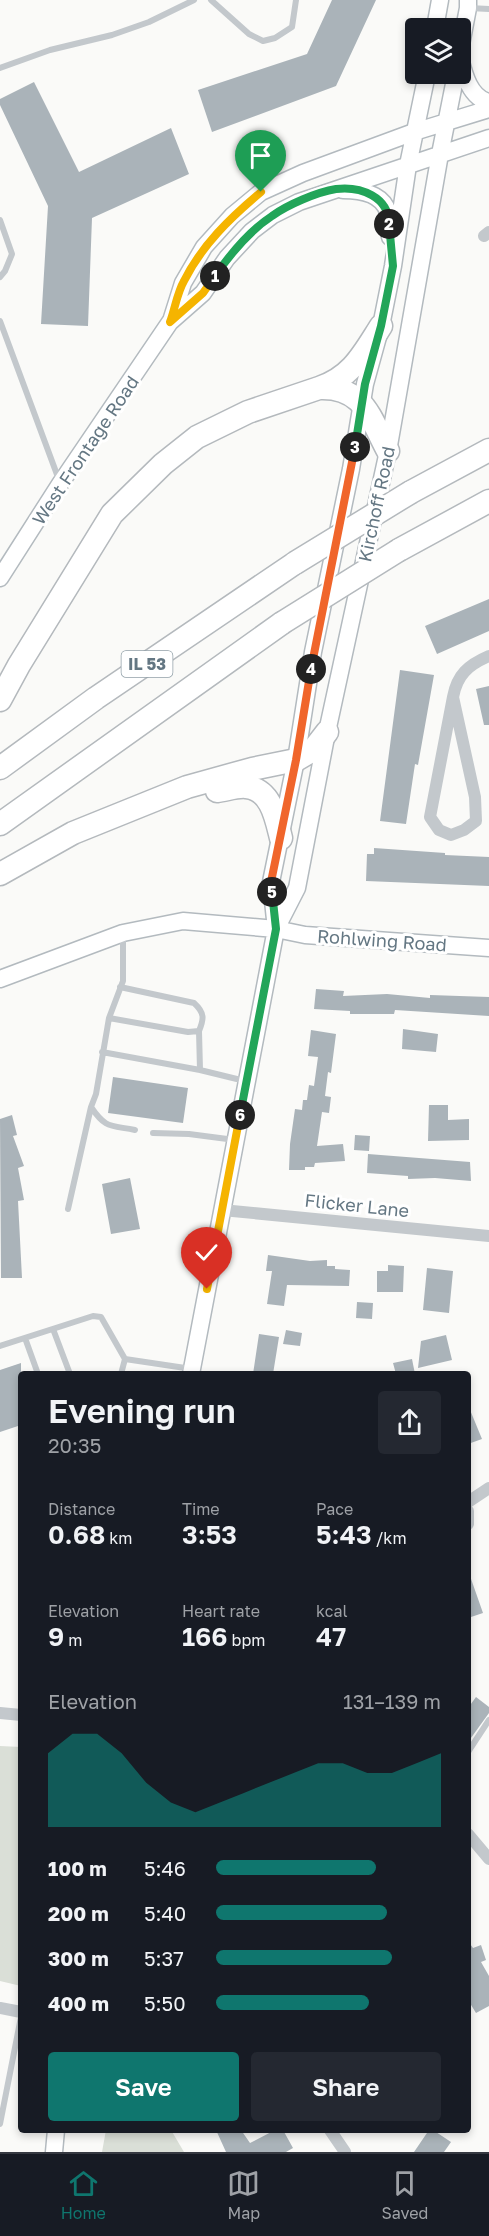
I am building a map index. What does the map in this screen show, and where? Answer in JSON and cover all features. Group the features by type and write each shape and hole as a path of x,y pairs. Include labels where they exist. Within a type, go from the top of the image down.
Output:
{"highway":[{"path":"0,700 112,514 163,464 197,437 248,412 319,388 341,378 354,367 381,326"},
{"path":"319,388 350,393 362,404 388,452"},
{"name":"IL 53","path":"0,768 96,698 295,563 411,492 489,450"},
{"name":"IL 53","path":"0,824 282,623 399,550 489,501"},
{"path":"0,874 73,833 187,788 252,769 296,760 313,750 327,732"},
{"path":"131,810 244,786 257,790 270,802 281,838"}],"main road":[{"path":"437,18 440,0"},
{"name":"Kirchoff Road","path":"276,929 271,882 296,760 313,652 365,384 381,326 393,266 408,165 425,84"},
{"name":"Kirchoff Road","path":"192,1371 276,929 297,888 327,732 388,452 454,84"},
{"path":"470,84 483,100 489,102"},
{"name":"West Frontage Road","path":"170,322 183,283 204,247 231,216 261,192 303,173 414,132 489,109"},
{"name":"West Frontage Road","path":"0,578 60,484 170,322 203,293 227,258 252,231 273,215 299,201 489,138"},
{"path":"336,189 359,190 373,195 385,205 389,214 393,266"},
{"name":"Rohlwing Road","path":"0,979 123,933 183,921 276,929 305,935 489,948"},
{"path":"54,2152 56,2133"}],"street":[{"path":"453,698 474,797 476,820 464,830 451,835 439,830 430,817 456,682 473,663 489,656"},
{"name":"Flicker Lane","path":"222,1210 489,1236"},
{"path":"471,1500 489,1488"},
{"path":"0,1713 18,1715"},
{"path":"471,1838 489,1859"},
{"path":"0,2008 18,2011"},
{"path":"332,2133 345,2152"}],"lane":[{"path":"0,68 50,50 112,35 149,22 194,0"},
{"path":"211,0 249,34 263,41 275,38 292,27 297,0"},
{"path":"468,4 489,9"},
{"path":"0,220 12,254 0,277"},
{"path":"0,321 60,484"},
{"path":"68,1209 96,1094 109,1018 120,987 124,962 123,933"},
{"path":"120,987 194,1004 202,1010 204,1019 199,1031 200,1070"},
{"path":"109,1018 188,1032 199,1031"},
{"path":"102,1052 200,1070 246,1082"},
{"path":"92,1107 100,1121 105,1124 135,1130"},
{"path":"153,1133 189,1134 235,1140"},
{"path":"0,1346 93,1316 101,1317 125,1359 122,1371"},
{"path":"53,1329 69,1371"},
{"path":"25,1338 37,1371"},
{"path":"125,1359 192,1371"},
{"path":"471,1747 489,1720"},
{"path":"0,2124 18,2032"}],"shaded area":[{"path":"0,1746 18,1747 18,1985 0,1981"},
{"path":"105,2133 173,2133 184,2152 102,2152"}],"building":[{"path":"332,0 376,0 336,86 212,132 198,90 307,54"},
{"path":"34,82 79,172 171,128 189,174 92,218 88,326 41,324 48,206 0,105 0,99"},
{"path":"489,599 489,631 437,654 425,626"},
{"path":"400,670 434,675 418,765 415,764 406,824 380,821"},
{"path":"489,686 489,725 484,725 476,689"},
{"path":"374,848 489,857 489,886 366,881 367,854 374,854"},
{"path":"316,989 344,991 343,996 387,994 430,998 430,995 489,997 489,1016 395,1010 394,1014 350,1014 350,1011 314,1009"},
{"path":"403,1029 438,1034 436,1052 402,1049"},
{"path":"311,1030 336,1034 331,1073 328,1072 325,1096 331,1097 329,1113 322,1112 317,1146 343,1144 345,1161 315,1163 314,1167 305,1167 305,1170 289,1170 295,1109 302,1110 303,1100 307,1100 309,1085 314,1086 318,1057 308,1056"},
{"path":"113,1077 188,1088 183,1123 108,1113"},
{"path":"429,1105 448,1105 448,1120 469,1119 469,1140 428,1141"},
{"path":"12,1115 17,1135 13,1136 24,1166 18,1168 24,1200 18,1201 22,1278 1,1278 0,1119"},
{"path":"355,1135 370,1136 369,1151 354,1150"},
{"path":"368,1154 470,1162 471,1181 435,1178 408,1179 408,1176 367,1173"},
{"path":"130,1178 140,1229 111,1234 102,1184"},
{"path":"268,1255 310,1261 327,1260 327,1266 350,1270 349,1286 287,1285 284,1306 267,1304 272,1271 266,1271"},
{"path":"388,1265 404,1266 403,1292 377,1292 377,1271 388,1271"},
{"path":"427,1268 453,1271 449,1313 423,1310"},
{"path":"357,1302 373,1303 372,1319 356,1318"},
{"path":"286,1330 302,1333 300,1346 283,1344"},
{"path":"259,1334 279,1337 273,1371 253,1371"},
{"path":"446,1335 452,1360 418,1368 421,1341"},
{"path":"412,1359 414,1371 395,1371 393,1363"},
{"path":"21,1363 21,1371 18,1371 18,1426 0,1432 0,1370"},
{"path":"471,1412 482,1439 471,1443"},
{"path":"471,1579 483,1613 471,1617"},
{"path":"476,1697 489,1707 489,1713 471,1738 471,1704"},
{"path":"471,1945 473,1948 481,1945 486,1960 481,1962 489,1976 489,2006 476,2013 471,2005"},
{"path":"217,2133 243,2133 250,2143 269,2133 285,2133 293,2148 286,2152 226,2152"},
{"path":"427,2133 438,2133 451,2142 444,2152 414,2152"}],"route":[{"path":"207,1289 276,929 271,882 296,760 313,652 351,468 365,384 381,326 393,266 389,214 385,205 373,195 359,190 336,189 299,201 273,215 252,231 227,258 203,293 170,322 183,283 204,247 231,216 261,192"}]}
